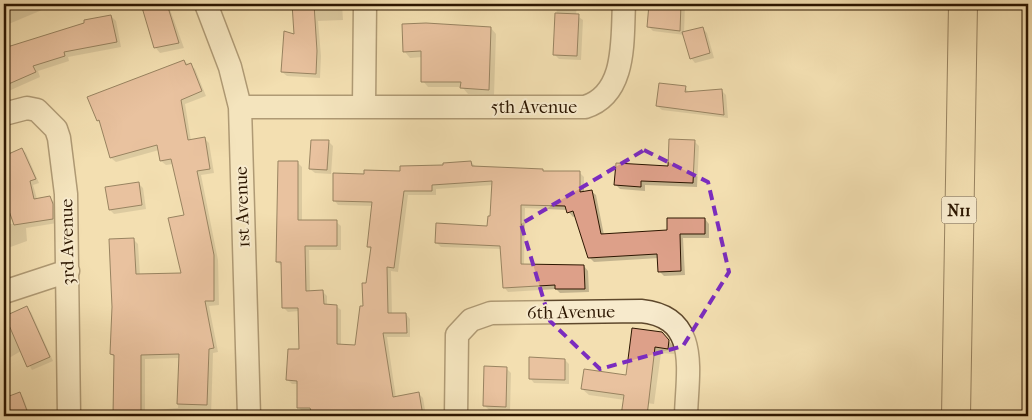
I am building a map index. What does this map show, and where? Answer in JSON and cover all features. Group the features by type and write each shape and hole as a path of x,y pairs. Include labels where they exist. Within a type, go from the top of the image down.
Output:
{"highway":[{"name":"N11","path":"956,416 963,4"}],"street":[{"name":"1st Avenue","path":"206,4 230,67 240,107 249,416"},
{"path":"364,105 365,4"},
{"name":"5th Avenue","path":"240,107 364,105 569,107 594,104 612,88 617,75 624,4"},
{"name":"3rd Avenue","path":"4,114 27,108 37,110 56,129 59,138 66,194 69,416"},
{"path":"4,292 68,271"},
{"name":"6th Avenue","path":"456,416 457,335 471,320 491,313 641,311 658,312 673,321 684,338 688,362 686,416"}],"highlighted area":[{"path":"644,150 708,182 729,272 683,346 600,369 550,321 521,224"}],"building":[{"path":"141,4 167,4 179,43 154,48"},
{"path":"292,4 314,4 317,51 316,74 281,72 284,31 294,34"},
{"path":"649,4 681,4 680,31 647,27"},
{"path":"555,13 579,14 577,56 553,55"},
{"path":"111,15 117,42 64,52 65,56 33,66 36,72 4,86 4,48 84,23 84,20"},
{"path":"426,23 491,27 489,90 460,88 461,82 421,82 421,51 403,52 402,24"},
{"path":"703,27 710,53 690,59 682,32"},
{"path":"184,60 186,65 191,63 202,91 181,100 188,140 205,137 210,169 197,171 214,255 214,301 205,301 214,348 209,349 207,405 177,404 179,354 141,355 141,416 113,416 114,355 110,354 112,307 109,239 134,238 136,274 181,273 168,218 184,215 171,159 160,161 157,145 110,158 99,120 97,121 87,97"},
{"path":"659,83 686,86 685,92 722,89 724,115 656,106"},
{"path":"669,139 695,140 693,183 641,181 641,187 614,185 616,163 668,166"},
{"path":"311,140 329,140 327,170 309,169"},
{"path":"22,148 36,179 30,181 34,199 50,196 53,204 53,219 14,225 4,197 4,156"},
{"path":"278,161 298,161 298,220 337,220 337,246 305,246 306,291 323,290 324,304 337,305 337,344 355,345 360,306 363,306 362,283 366,283 371,247 367,247 372,202 333,201 333,173 364,174 364,170 400,171 400,166 443,165 443,163 471,161 472,166 543,169 543,171 580,171 580,192 592,190 601,234 667,230 667,218 705,218 705,234 680,234 681,271 658,272 657,254 588,258 573,211 567,213 565,206 521,205 521,264 584,265 585,289 555,289 555,285 503,288 500,246 435,243 436,223 487,226 488,216 490,216 492,181 432,185 432,191 404,191 394,268 387,267 388,313 406,313 407,333 383,333 393,397 419,392 423,416 313,416 310,408 297,408 297,381 286,380 288,349 299,349 298,308 282,308 281,262 276,262"},
{"path":"139,182 142,205 109,210 105,187"},
{"path":"27,306 50,357 27,367 5,316"},
{"path":"632,328 662,332 669,340 668,349 655,347 647,416 621,416 624,395 581,389 584,369 626,375"},
{"path":"529,357 565,359 565,380 529,379"},
{"path":"484,366 507,367 506,407 483,406"},
{"path":"20,392 29,416 4,416 4,398"}]}
